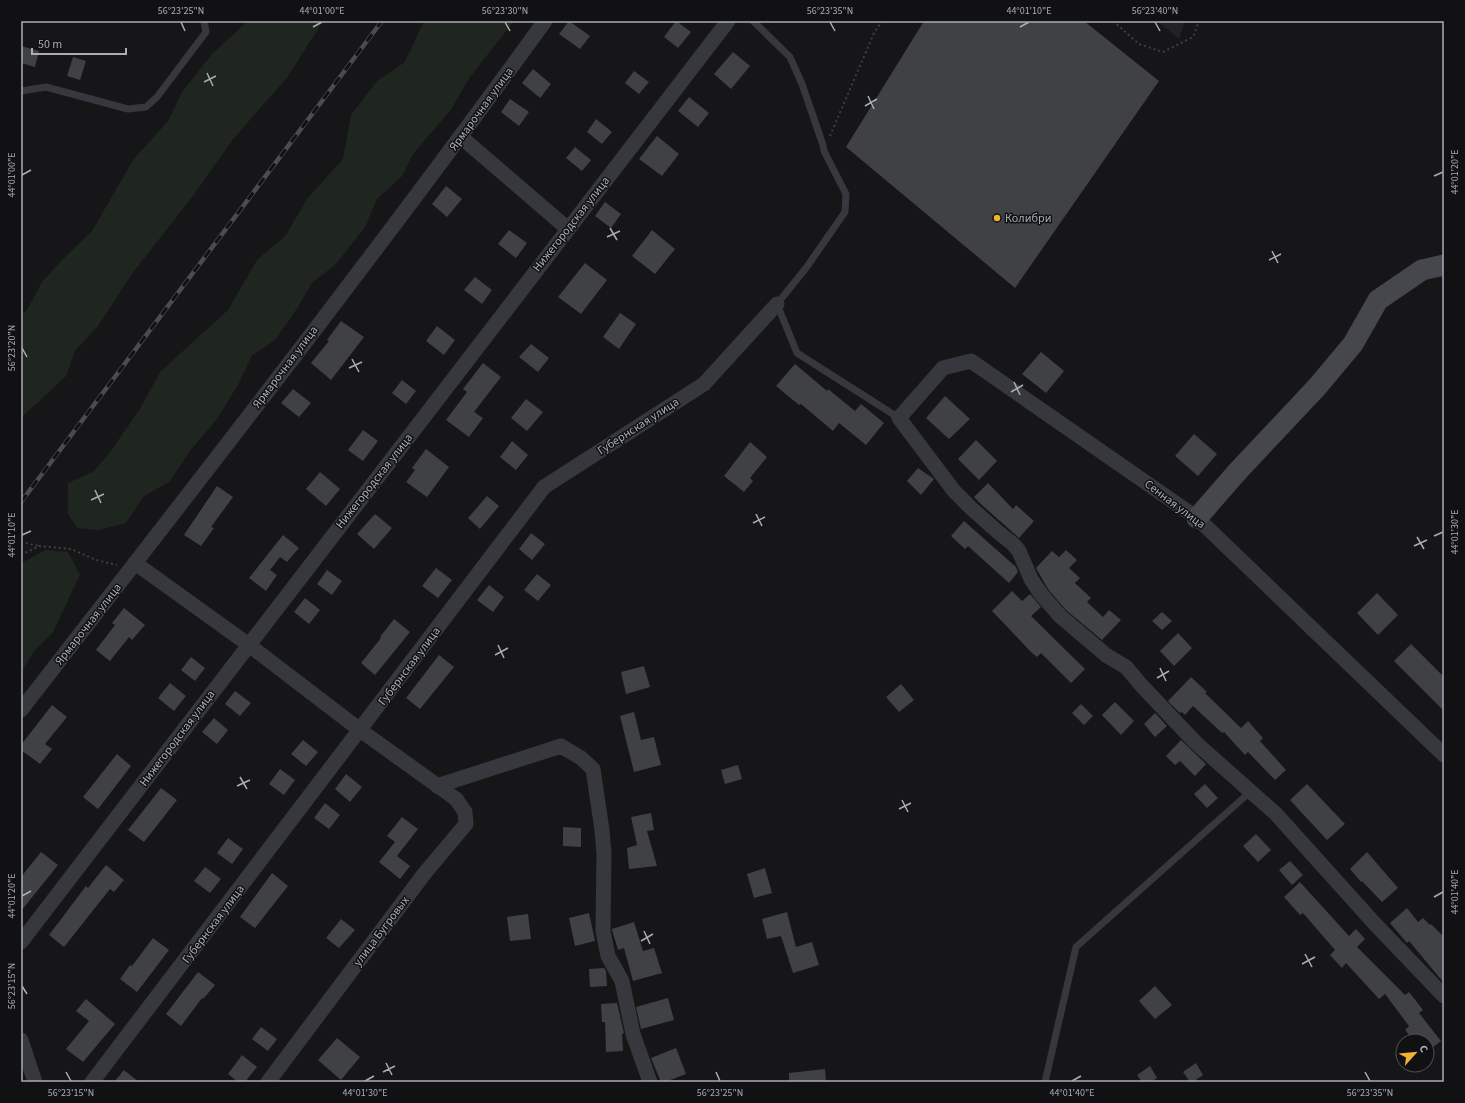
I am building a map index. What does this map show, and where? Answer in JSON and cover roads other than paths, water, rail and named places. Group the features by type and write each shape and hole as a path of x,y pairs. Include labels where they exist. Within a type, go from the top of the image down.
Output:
{"street":[{"name":"Ярмарочная улица","path":"21,710 461,137 546,21"},
{"name":"Нижегородская улица","path":"21,942 728,21"},
{"path":"461,137 568,229"},
{"path":"1197,518 1353,344 1378,300 1422,270 1444,265"},
{"name":"Губернская улица","path":"92,1082 544,487 704,384 777,304"},
{"name":"Сенная улица","path":"899,418 943,368 971,361 1197,518 1444,755"},
{"path":"899,418 954,491 1019,551 1031,579 1041,594 1060,616 1106,655 1126,667 1196,743 1276,814 1370,918 1444,996"},
{"name":"улица Бугровых","path":"135,563 249,644 360,730 456,799 465,812 466,824 424,874 268,1082"},
{"path":"437,786 561,746 581,758 593,769 604,853 603,931 608,956 622,981 633,1034 650,1082"},
{"path":"21,1040 35,1082"}],"lane":[{"path":"21,91 46,88 128,109 146,107 158,97 206,32 204,21"},
{"path":"753,21 790,56 802,84 824,151 846,194 844,212 806,268 777,304 797,353 899,418"},
{"path":"1045,1082 1076,946 1250,792"}],"railway":[{"path":"21,502 382,21"}],"place":[{"name":"Колибри","path":"997,218"}]}
